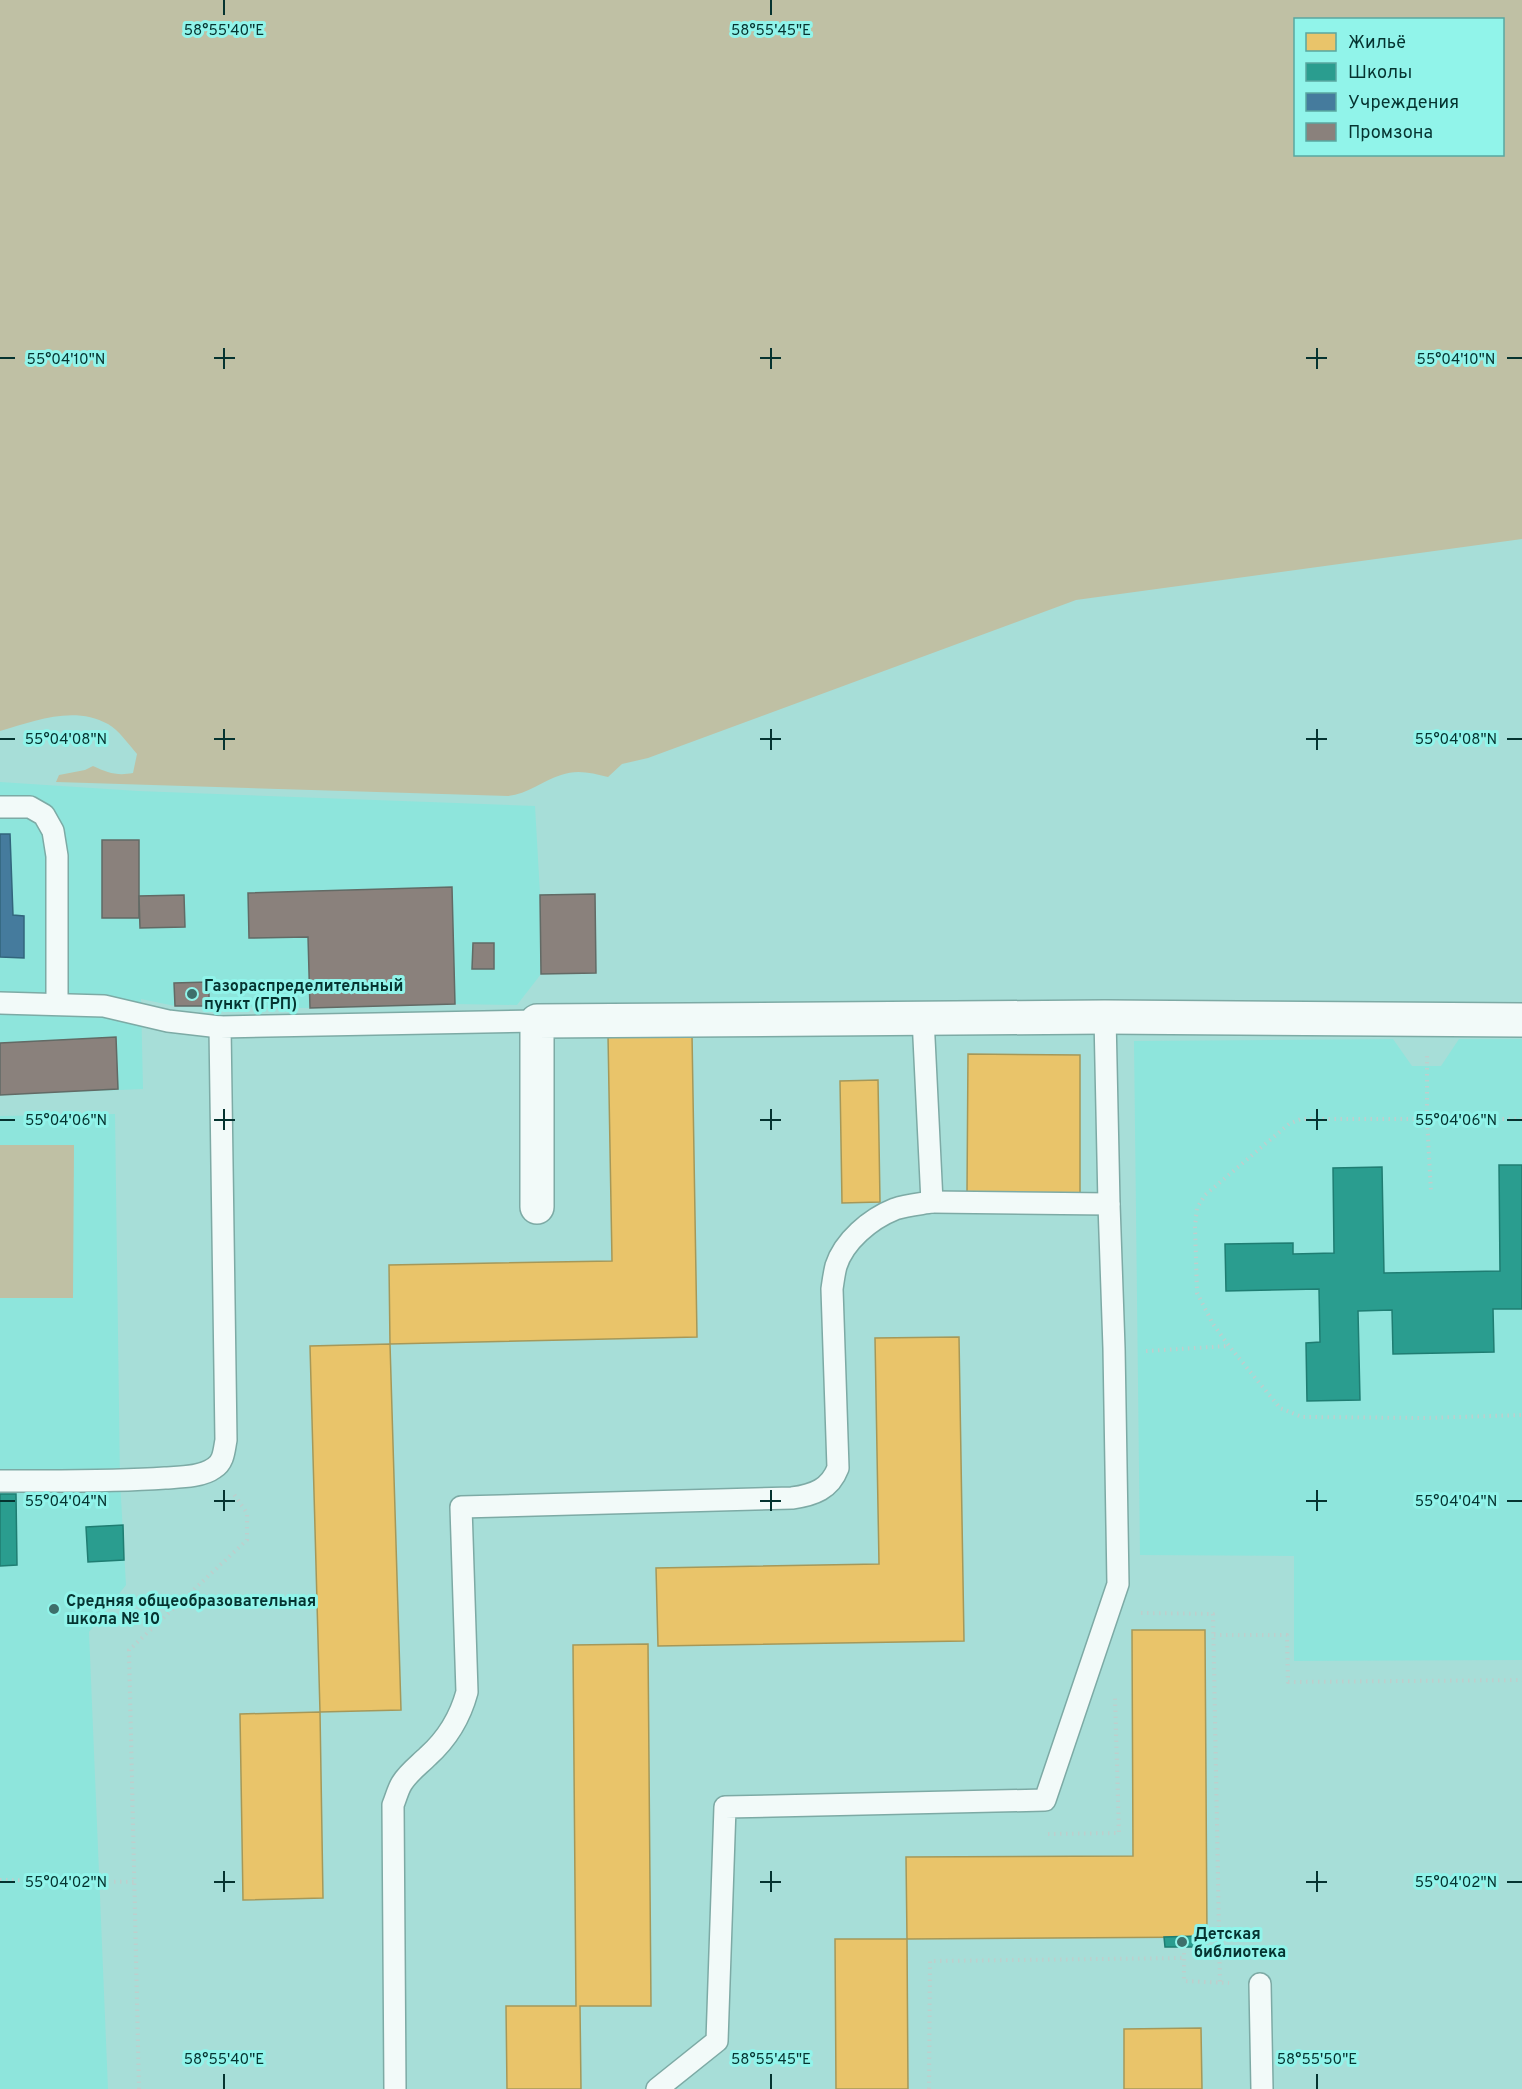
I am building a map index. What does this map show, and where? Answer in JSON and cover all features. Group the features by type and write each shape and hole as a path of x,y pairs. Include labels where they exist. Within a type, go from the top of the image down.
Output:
{"street":[{"path":"537,1207 537,1022 1105,1017 1522,1020"}],"lane":[{"path":"0,807 30,807 44,815 53,831 57,856 57,1004"},
{"path":"0,1003 104,1006 168,1021 220,1027 537,1022"},
{"path":"657,2089 717,2041 725,1807 1045,1800 1118,1584 1105,1017"},
{"path":"923,1018 932,1202"},
{"path":"0,1481 120,1481 198,1474 215,1468 223,1458 226,1440 220,1027"},
{"path":"395,2089 393,1805 401,1784 449,1734 461,1713 467,1692 461,1507 811,1496 825,1488 834,1478 838,1468 832,1289 836,1266 846,1247 860,1231 895,1209 932,1202 1108,1204"},
{"path":"1260,1984 1262,2089"}],"path":[{"path":"1431,1019 1426,1066 1431,1192"},
{"path":"1522,1119 1301,1119 1289,1124 1204,1195 1197,1208 1195,1226 1197,1293 1213,1324 1280,1408 1302,1417 1426,1418 1522,1415"},
{"path":"1114,1348 1138,1351 1229,1346"},
{"path":"139,2089 129,1650 247,1540 247,1513 215,1468"},
{"path":"1134,1613 1213,1614 1220,1982"},
{"path":"1214,1635 1287,1635 1288,1682 1522,1680"},
{"path":"1048,1834 1119,1833 1114,1694"},
{"path":"0,1880 135,1882"},
{"path":"1184,1947 1184,1981 1260,1984"},
{"path":"929,2089 930,1960 1184,1958"}],"shaded area":[{"path":"0,782 138,791 535,806 540,894 595,894 596,973 541,974 517,1005 455,1004 310,1008 175,1006 141,999 143,1089 0,1095"},
{"path":"1393,1039 1412,1066 1441,1066 1459,1039 1522,1039 1522,1660 1294,1661 1294,1556 1140,1555 1134,1041"},
{"name":"Средняя общеобразовательная школа № 10","path":"115,1114 120,1481 126,1585 89,1632 108,2089 0,2089 0,1116"}],"green space":[{"path":"0,0 1522,0 1522,539 1076,600 648,758 622,764 608,777 584,772 567,773 522,793 508,796 56,782 59,775 85,770 93,766 113,773 133,773 137,754 112,727 95,718 68,715 26,723 0,731"},
{"path":"0,1145 74,1145 73,1298 0,1298"}],"building: Жильё":[{"path":"692,1034 697,1337 390,1344 389,1265 612,1261 608,1035"},
{"path":"968,1054 1080,1055 1080,1193 967,1193"},
{"path":"878,1080 880,1202 842,1203 840,1081"},
{"path":"959,1337 964,1641 658,1646 656,1568 879,1564 875,1338"},
{"path":"390,1344 401,1710 320,1712 310,1346"},
{"path":"1132,1630 1205,1630 1207,1937 907,1939 906,1857 1133,1856"},
{"path":"648,1644 651,2006 580,2006 581,2089 507,2089 506,2006 576,2006 573,1645"},
{"path":"320,1712 323,1898 243,1900 240,1714"},
{"path":"835,1939 907,1939 908,2089 836,2089"},
{"path":"1201,2028 1202,2089 1124,2089 1124,2029"}],"building: Школы":[{"path":"1499,1165 1522,1165 1522,1309 1493,1309 1494,1352 1393,1354 1392,1310 1358,1311 1360,1400 1307,1401 1306,1343 1320,1342 1319,1289 1226,1291 1225,1244 1293,1243 1293,1254 1334,1253 1333,1168 1382,1167 1384,1273 1500,1271"},
{"path":"0,1494 16,1494 17,1565 0,1566"},
{"path":"123,1525 124,1560 88,1562 86,1527"},
{"name":"Детская библиотека","path":"1199,1936 1199,1947 1165,1947 1164,1937"}],"building: Учреждения":[{"path":"0,834 10,834 13,915 24,916 24,958 0,957"}],"building: Промзона":[{"path":"102,840 139,840 139,918 102,918"},
{"path":"452,887 455,1004 310,1008 308,937 249,938 248,893"},
{"path":"595,894 596,973 541,974 540,895"},
{"path":"184,895 185,927 140,928 139,896"},
{"path":"473,943 494,943 494,969 472,969"},
{"name":"Газораспределительный пункт (ГРП)","path":"209,982 209,1006 175,1006 174,983"},
{"path":"116,1037 118,1089 0,1095 0,1043"}],"place":[{"name":"Газораспределительный пункт (ГРП)","path":"192,994"},
{"name":"Средняя общеобразовательная школа № 10","path":"54,1609"},
{"name":"Детская библиотека","path":"1182,1942"}]}
